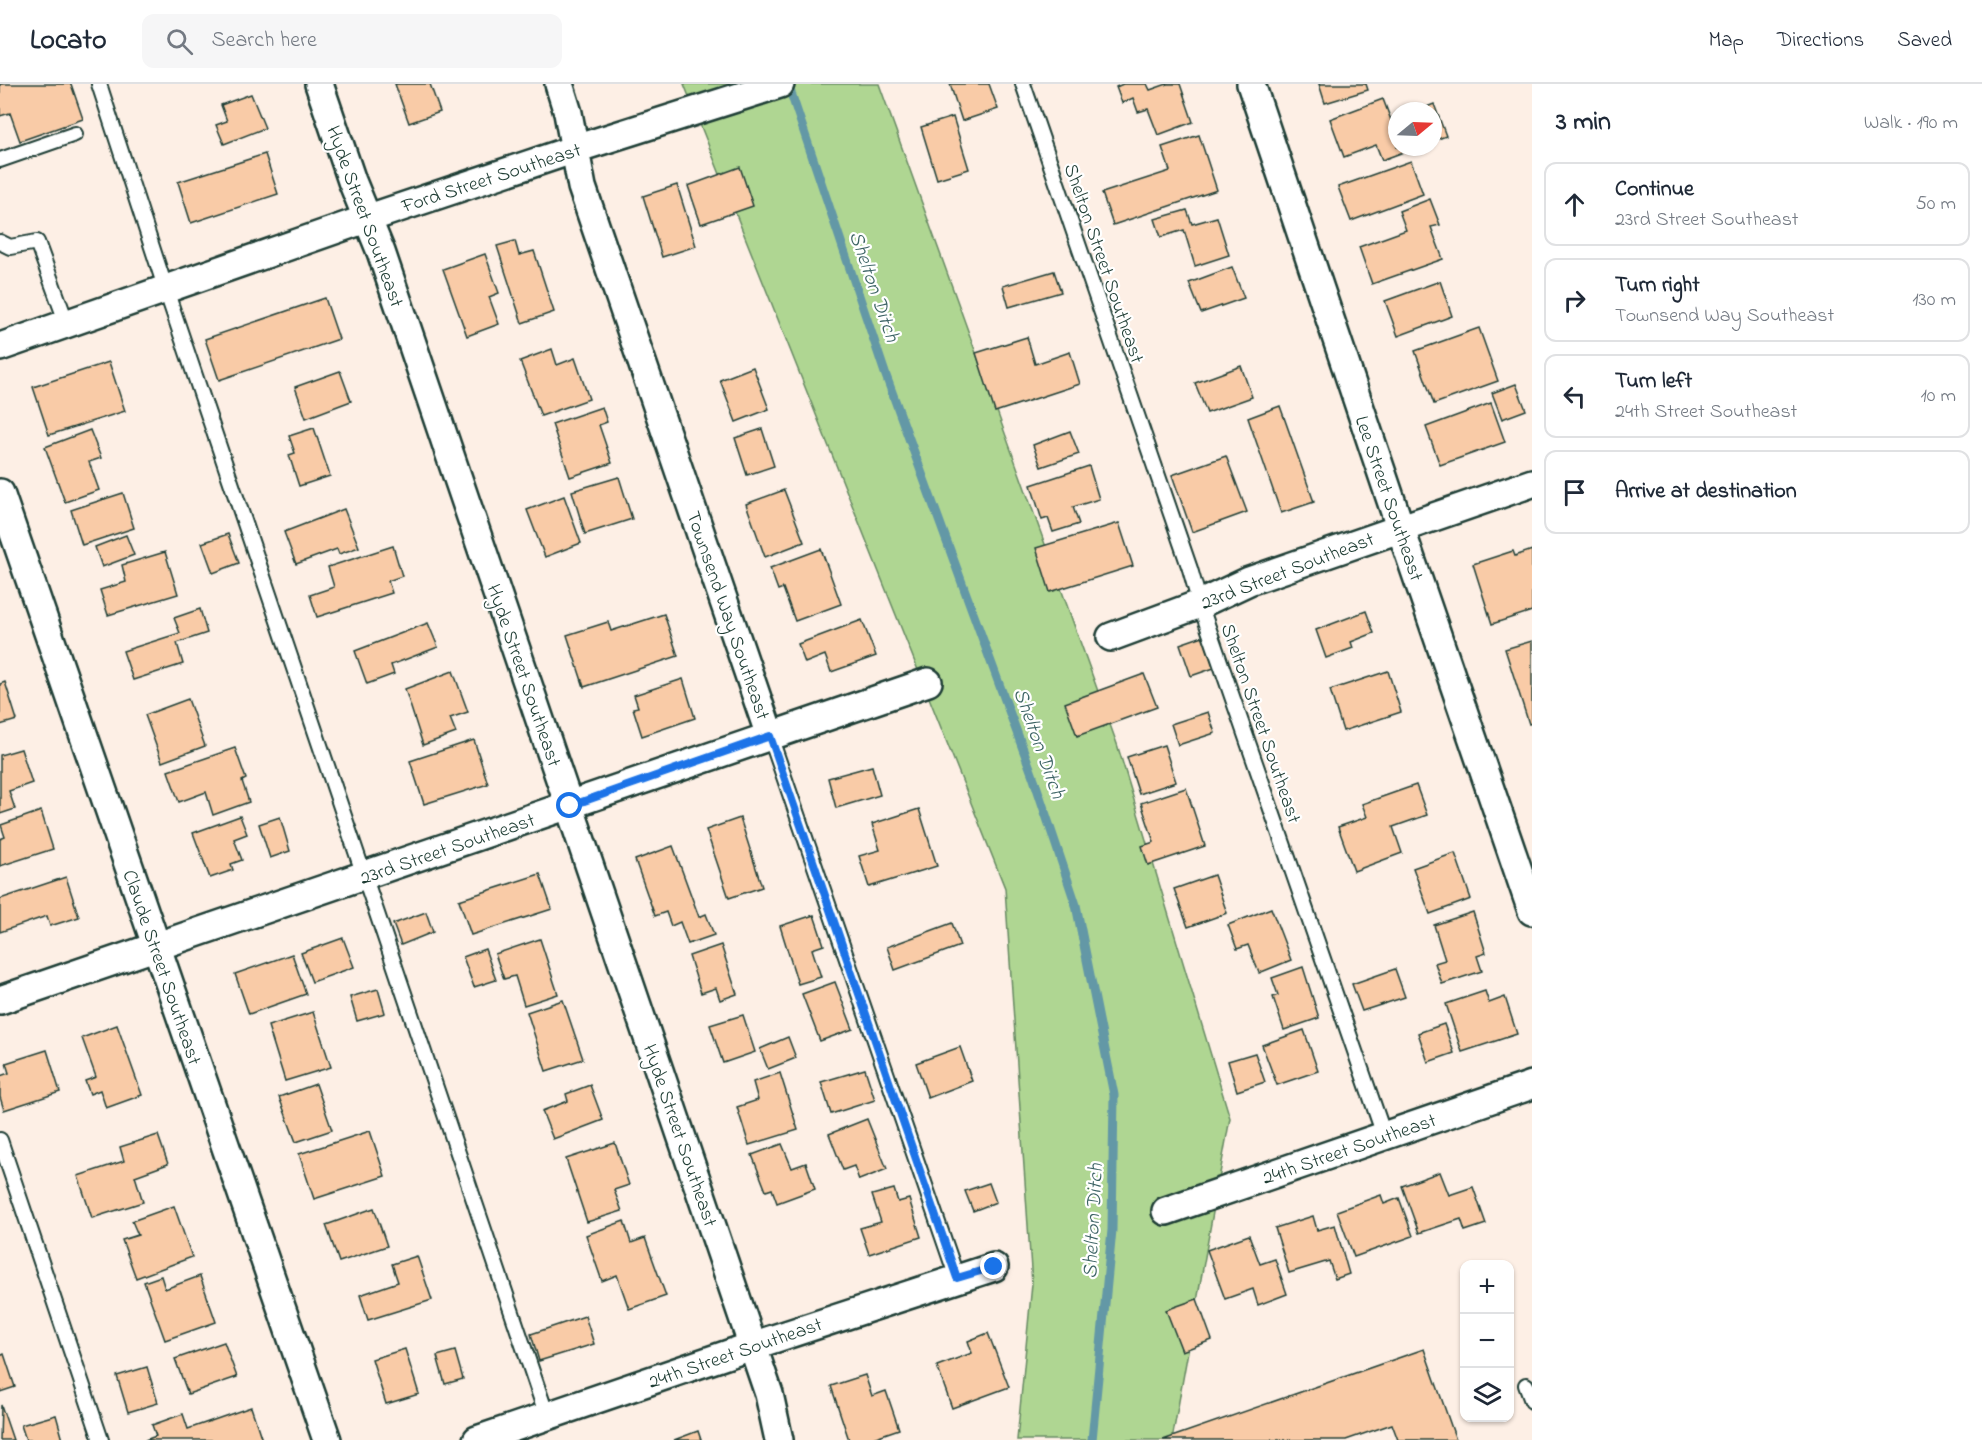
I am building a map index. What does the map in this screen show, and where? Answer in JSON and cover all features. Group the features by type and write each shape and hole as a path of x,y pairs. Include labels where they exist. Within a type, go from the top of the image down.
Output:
{"street":[{"name":"Hyde Street Southeast","path":"319,84 366,219 381,252 570,806 769,1394 779,1440"},
{"name":"Townsend Way Southeast","path":"559,84 568,113 582,187 770,736"},
{"name":"Ford Street Southeast","path":"0,347 366,219 780,84"},
{"name":"Lee Street Southeast","path":"1251,84 1532,910"},
{"name":"23rd Street Southeast","path":"1111,637 1200,604 1250,581 1532,483"},
{"name":"Claude Street Southeast","path":"0,494 327,1440"},
{"name":"23rd Street Southeast","path":"0,1000 928,682"},
{"name":"24th Street Southeast","path":"1167,1210 1532,1085"},
{"name":"24th Street Southeast","path":"477,1440 752,1346 994,1267"}],"lane":[{"path":"99,84 166,290 547,1416"},
{"name":"Shelton Street Southeast","path":"1023,84 1384,1135"},
{"path":"0,160 75,134"},
{"path":"0,242 10,247 36,242 67,324"},
{"name":"Townsend Way Southeast","path":"770,736 957,1278"},
{"path":"0,1140 101,1440"},
{"path":"1526,1385 1532,1401"}],"green space":[{"path":"684,84 879,84 1117,744 1230,1118 1172,1440 1017,1440 1032,1284 1005,888"}],"building":[{"path":"0,84 71,84 83,119 20,141 10,113 0,116"},
{"path":"395,84 430,84 440,112 409,123"},
{"path":"950,84 989,84 998,109 962,121"},
{"path":"1123,84 1147,84 1150,90 1167,84 1180,84 1193,122 1158,135 1148,109 1138,112 1133,98 1122,103 1116,87"},
{"path":"1319,84 1366,84 1368,90 1325,103"},
{"path":"251,94 265,128 224,144 216,125 227,121 221,105"},
{"path":"1383,99 1388,112 1388,156 1393,156 1382,160 1376,145 1344,157 1330,119"},
{"path":"953,117 969,169 937,179 921,127"},
{"path":"1442,125 1446,136 1442,138"},
{"path":"1199,135 1217,190 1113,225 1102,193 1170,171 1162,147"},
{"path":"265,154 278,194 191,223 178,182"},
{"path":"1411,161 1423,194 1351,221 1338,187"},
{"path":"740,167 753,206 701,224 688,186"},
{"path":"677,185 696,246 662,257 643,196"},
{"path":"1430,199 1440,225 1431,227 1443,259 1372,284 1359,247 1406,230 1399,211"},
{"path":"1187,210 1192,224 1217,217 1229,255 1195,266 1184,230 1161,237 1155,219"},
{"path":"515,241 519,255 534,251 554,312 522,323 497,246"},
{"path":"485,254 499,293 489,297 499,324 467,336 443,269"},
{"path":"1232,267 1244,298 1201,313 1189,283"},
{"path":"1054,271 1061,292 1009,307 1003,286"},
{"path":"1440,281 1452,316 1398,336 1385,301"},
{"path":"325,298 339,339 219,380 205,339"},
{"path":"1479,328 1498,381 1434,404 1415,351"},
{"path":"1027,337 1035,364 1070,352 1080,384 995,412 976,353"},
{"path":"552,349 557,365 575,358 589,399 541,416 520,361"},
{"path":"109,362 125,411 49,435 33,387"},
{"path":"1241,366 1252,397 1207,413 1195,383"},
{"path":"753,367 769,409 736,422 720,380"},
{"path":"340,371 351,401 306,418 295,387"},
{"path":"1516,384 1526,410 1502,419 1492,393"},
{"path":"1491,403 1505,442 1440,465 1426,427"},
{"path":"1280,406 1314,502 1281,513 1248,418"},
{"path":"602,407 607,422 599,425 612,463 570,477 552,424"},
{"path":"314,428 330,476 299,486 289,455 295,453 289,436"},
{"path":"762,429 774,466 747,475 735,438"},
{"path":"90,430 101,458 89,462 99,490 65,502 45,447"},
{"path":"1070,431 1079,454 1041,467 1033,445"},
{"path":"1226,456 1247,512 1192,532 1172,475"},
{"path":"1089,466 1099,499 1073,507 1079,524 1053,532 1048,518 1042,520 1031,485"},
{"path":"619,477 632,519 585,534 572,491"},
{"path":"784,490 804,542 765,557 746,504"},
{"path":"123,493 134,528 82,545 71,510"},
{"path":"564,496 581,543 545,557 527,510"},
{"path":"344,509 359,547 339,554 337,549 296,564 284,532"},
{"path":"1119,523 1133,566 1050,592 1036,548"},
{"path":"228,534 239,563 213,573 202,543"},
{"path":"126,535 134,555 102,567 95,547"},
{"path":"393,546 402,576 388,581 392,593 317,617 310,595 334,587 328,567"},
{"path":"821,549 841,604 795,621 783,588 778,590 770,568"},
{"path":"1532,550 1532,611 1492,624 1473,564 1513,551 1515,556"},
{"path":"165,552 178,594 108,615 100,590 126,582 122,565"},
{"path":"200,609 207,633 177,643 183,664 133,680 123,651 180,633 174,618"},
{"path":"1366,611 1374,633 1351,642 1353,648 1326,658 1316,630"},
{"path":"664,614 678,656 584,687 567,635 608,622 611,631"},
{"path":"862,620 876,656 831,672 825,655 805,663 798,644"},
{"path":"428,623 438,647 391,665 394,674 367,684 355,651"},
{"path":"1203,636 1214,668 1191,676 1180,644"},
{"path":"1532,641 1532,723 1529,724 1505,649"},
{"path":"453,671 468,712 450,718 456,733 423,745 405,689"},
{"path":"1388,671 1401,712 1343,731 1330,690"},
{"path":"1144,674 1157,707 1077,736 1065,703"},
{"path":"683,679 695,718 642,736 633,708 638,707 634,695"},
{"path":"5,682 17,720 0,725 0,684"},
{"path":"188,699 205,746 162,762 145,715"},
{"path":"1208,712 1215,733 1178,745 1171,724"},
{"path":"474,740 488,784 424,804 410,761"},
{"path":"1164,745 1176,782 1139,794 1127,757"},
{"path":"235,748 246,779 242,781 249,802 213,815 206,792 179,802 168,771"},
{"path":"21,749 32,783 9,791 15,809 0,814 0,755"},
{"path":"872,766 880,795 836,808 828,778"},
{"path":"1416,785 1427,815 1393,827 1402,853 1354,871 1338,827 1367,817 1362,804"},
{"path":"1186,788 1205,846 1148,865 1142,846 1154,842 1141,803"},
{"path":"919,809 937,866 869,887 859,856 880,850 872,824"},
{"path":"41,811 53,849 0,866 0,839 5,837 1,825"},
{"path":"240,816 247,834 234,839 242,860 231,864 233,870 210,878 193,833"},
{"path":"280,817 290,851 270,858 259,824"},
{"path":"740,818 762,887 729,898 706,830"},
{"path":"673,846 699,917 706,914 714,935 688,944 680,922 671,926 666,912 655,916 635,860"},
{"path":"1455,853 1471,899 1430,914 1413,868"},
{"path":"540,874 552,909 471,935 459,900"},
{"path":"1214,875 1227,913 1188,927 1174,889"},
{"path":"66,877 79,917 50,926 47,916 0,932 0,899"},
{"path":"1271,908 1291,960 1259,973 1248,945 1237,949 1228,925"},
{"path":"426,912 433,932 401,945 393,924"},
{"path":"1473,912 1486,953 1477,956 1482,971 1442,984 1435,963 1445,960 1434,925"},
{"path":"814,915 824,945 812,949 821,977 798,984 780,926"},
{"path":"952,923 960,946 895,970 887,947"},
{"path":"343,938 354,967 312,982 301,953"},
{"path":"540,939 558,994 524,1005 515,976 504,979 495,954"},
{"path":"721,945 737,994 720,1000 716,988 701,993 689,956"},
{"path":"485,949 496,980 474,987 463,957"},
{"path":"292,954 306,994 249,1014 235,974"},
{"path":"1303,967 1319,1018 1284,1030 1273,997 1278,995 1272,978"},
{"path":"1395,969 1405,997 1362,1011 1352,984"},
{"path":"835,982 853,1029 820,1041 802,994"},
{"path":"378,989 385,1013 357,1021 350,997"},
{"path":"1485,991 1489,1003 1505,997 1517,1034 1462,1052 1446,1004"},
{"path":"563,1000 583,1059 546,1071 527,1012"},
{"path":"313,1012 331,1067 285,1081 268,1026"},
{"path":"743,1015 755,1052 723,1063 710,1025"},
{"path":"1444,1024 1454,1053 1428,1062 1418,1033"},
{"path":"117,1025 142,1095 106,1108 100,1090 90,1094 85,1081 96,1077 82,1038"},
{"path":"1304,1030 1318,1071 1277,1085 1262,1045"},
{"path":"788,1037 796,1058 768,1069 760,1049"},
{"path":"960,1047 972,1081 928,1098 916,1063"},
{"path":"47,1050 60,1092 4,1110 0,1097 0,1076 9,1073 6,1063"},
{"path":"1255,1053 1265,1082 1237,1091 1228,1061"},
{"path":"865,1069 875,1100 831,1114 821,1082"},
{"path":"780,1073 798,1130 749,1145 737,1107 758,1100 753,1082"},
{"path":"316,1084 332,1130 296,1142 279,1097"},
{"path":"590,1085 603,1120 553,1139 542,1111 568,1101 566,1094"},
{"path":"867,1119 887,1169 859,1180 854,1166 843,1170 829,1134"},
{"path":"370,1131 385,1176 314,1199 299,1154"},
{"path":"158,1135 168,1164 135,1176 143,1202 92,1218 78,1176 124,1161 120,1147"},
{"path":"615,1143 629,1185 614,1190 622,1211 587,1222 566,1159"},
{"path":"782,1144 792,1168 806,1163 815,1189 777,1203 772,1189 766,1191 752,1155"},
{"path":"1440,1172 1449,1195 1473,1187 1486,1224 1465,1231 1461,1219 1419,1233 1402,1186"},
{"path":"989,1183 996,1202 973,1211 965,1191"},
{"path":"894,1189 898,1202 909,1199 921,1237 869,1254 860,1228 881,1222 872,1195"},
{"path":"1381,1195 1384,1204 1399,1198 1413,1236 1354,1257 1337,1211"},
{"path":"174,1206 192,1257 136,1278 122,1240 138,1235 132,1221"},
{"path":"374,1208 387,1246 339,1262 326,1225"},
{"path":"1313,1216 1317,1230 1335,1225 1349,1274 1335,1279 1329,1261 1289,1273 1275,1228"},
{"path":"624,1221 631,1243 645,1238 666,1296 629,1309 617,1275 602,1281 586,1235"},
{"path":"1249,1235 1260,1264 1275,1259 1287,1294 1258,1305 1253,1289 1225,1299 1207,1250"},
{"path":"417,1256 432,1300 368,1320 360,1295 398,1282 392,1264"},
{"path":"161,1276 165,1289 200,1276 216,1322 165,1340 144,1282"},
{"path":"1197,1299 1212,1340 1182,1351 1166,1310"},
{"path":"585,1316 594,1344 539,1361 531,1334"},
{"path":"988,1333 1009,1387 952,1408 937,1366 972,1353 968,1341"},
{"path":"224,1342 237,1377 188,1394 175,1359"},
{"path":"405,1349 419,1394 386,1404 372,1359"},
{"path":"1424,1349 1456,1440 1398,1440 1392,1424 1346,1440 1163,1440"},
{"path":"455,1351 463,1379 445,1384 437,1356"},
{"path":"4,1354 15,1387 0,1392 0,1356"},
{"path":"147,1367 158,1403 128,1412 117,1376"},
{"path":"865,1375 872,1396 886,1391 899,1429 867,1440 849,1440 831,1386"},
{"path":"1,1405 13,1440 0,1440"},
{"path":"251,1407 262,1440 145,1440 156,1436 152,1425 183,1414 188,1429"},
{"path":"56,1415 63,1440 26,1440 21,1425"},
{"path":"698,1431 701,1440 674,1440"}],"waterway":[{"name":"Shelton Ditch","path":"788,84 885,373 1034,779 1076,905 1114,1095 1112,1230 1092,1440"}],"route":[{"path":"570,806 770,736 957,1278 994,1267"}]}
